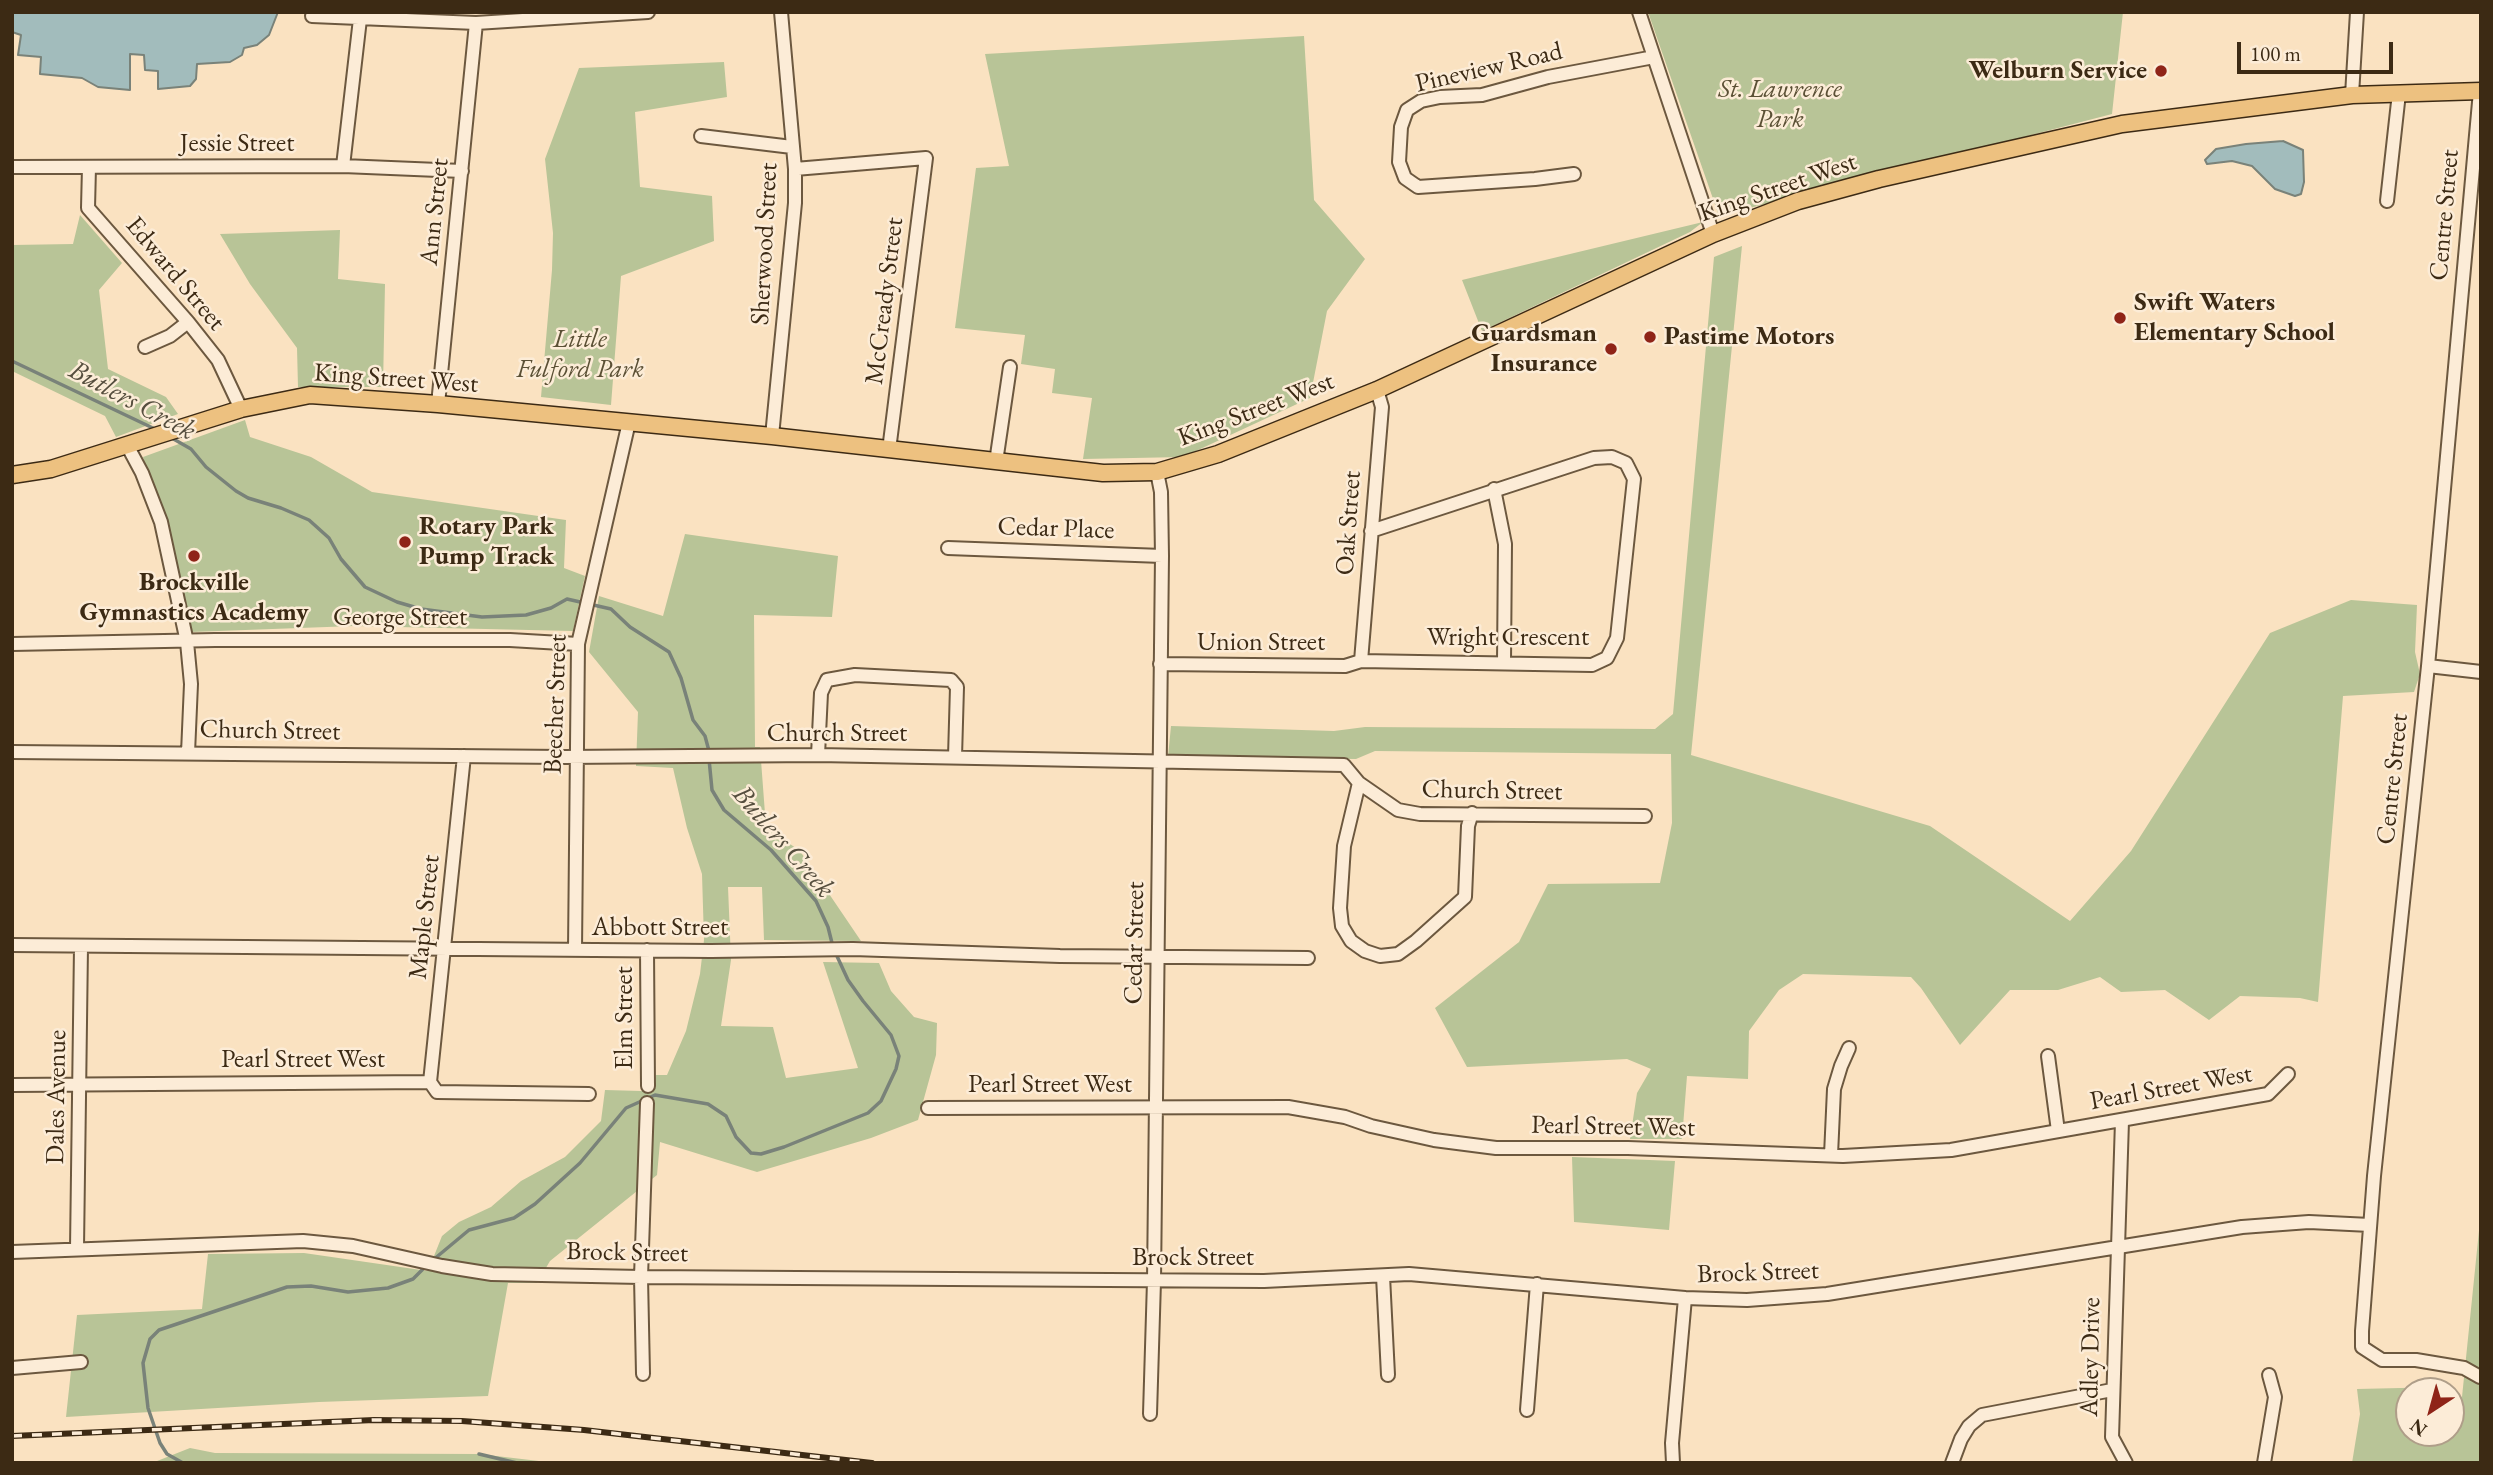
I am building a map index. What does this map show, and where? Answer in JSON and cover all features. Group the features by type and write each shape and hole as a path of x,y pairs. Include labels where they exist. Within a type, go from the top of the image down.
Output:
{"main road":[{"name":"King Street West","path":"12,475 51,469 241,409 310,395 438,404 772,436 1103,473 1157,472 1218,454 1377,390 1713,234 1798,201 1879,179 2115,126 2352,95 2480,91"}],"street":[{"path":"312,16 360,19 400,16 476,23 648,12"},
{"name":"Sherwood Street","path":"772,436 795,204 795,169 781,12"},
{"path":"1639,12 1713,234"},
{"path":"2352,95 2357,12"},
{"path":"343,166 360,19"},
{"name":"Ann Street","path":"438,404 476,23"},
{"name":"Pineview Road","path":"1574,174 1418,187 1405,178 1399,162 1401,127 1407,110 1421,101 1440,97 1482,95 1548,77 1654,57"},
{"name":"Centre Street","path":"2480,91 2428,666 2361,1331 2362,1347 2382,1360 2416,1360 2464,1368 2480,1377"},
{"path":"2388,201 2399,93"},
{"path":"701,136 792,147"},
{"name":"McCready Street","path":"795,169 926,158 889,450"},
{"name":"Jessie Street","path":"12,167 343,166 462,171"},
{"name":"Edward Street","path":"89,167 88,208 218,360 241,409"},
{"path":"145,347 170,336 188,322"},
{"path":"996,462 1010,367"},
{"name":"Oak Street","path":"1361,661 1382,407 1377,390"},
{"name":"Beecher Street","path":"575,950 578,644 629,422"},
{"path":"127,445 142,473 161,522 187,642 191,684 188,753"},
{"name":"Wright Crescent","path":"1361,661 1592,665 1607,658 1617,638 1634,479 1626,463 1612,457 1594,458 1371,531"},
{"name":"Cedar Street","path":"1150,1414 1154,1280 1162,556 1161,492 1157,472"},
{"path":"1494,489 1505,544 1504,662"},
{"name":"Cedar Place","path":"948,548 1162,556"},
{"name":"George Street","path":"12,644 215,640 510,640 578,644"},
{"name":"Union Street","path":"1160,664 1345,666 1361,661"},
{"path":"2428,666 2481,672"},
{"path":"818,755 821,693 827,680 855,675 951,680 957,687 955,757"},
{"name":"Church Street","path":"12,752 577,757 818,755 1344,765 1359,783 1398,810 1420,814 1645,816"},
{"name":"Maple Street","path":"430,1082 464,756"},
{"path":"1359,783 1344,846 1339,908 1342,926 1350,941 1365,951 1380,956 1398,954 1465,897 1468,826 1472,813"},
{"name":"Abbott Street","path":"12,946 853,949 1060,956 1308,958"},
{"name":"Dales Avenue","path":"77,1248 82,947"},
{"name":"Elm Street","path":"647,950 648,1086"},
{"path":"1831,1155 1834,1089 1849,1048"},
{"path":"2048,1056 2058,1131"},
{"name":"Pearl Street West","path":"928,1108 1288,1107 1345,1117 1371,1126 1434,1140 1496,1148 1628,1148 1831,1155 1951,1150 2122,1121 2268,1094 2288,1074"},
{"name":"Pearl Street West","path":"12,1085 430,1082 437,1091 589,1094"},
{"name":"Elm Street","path":"643,1374 641,1277 647,1103"},
{"name":"Adley Drive","path":"2122,1121 2112,1437 2126,1463"},
{"name":"Brock Street","path":"12,1252 303,1241 353,1246 492,1274 1264,1281 1409,1274 1685,1298 1747,1300 1827,1294 2242,1227 2309,1222 2370,1225"},
{"path":"1383,1276 1388,1375"},
{"path":"1527,1410 1537,1284"},
{"path":"1672,1463 1685,1298"},
{"path":"12,1368 82,1362"},
{"path":"2264,1463 2275,1397 2269,1375"},
{"path":"1952,1463 1969,1426 1982,1415 2112,1390"}],"green space":[{"name":"St. Lawrence Park","path":"1648,12 2123,12 2112,114 1719,216"},
{"path":"1304,36 1314,200 1365,259 1327,311 1310,398 1183,457 1083,459 1092,398 1052,393 1055,369 1021,364 1025,335 955,328 976,168 1009,166 985,54"},
{"name":"Little Fulford Park","path":"724,62 727,97 635,112 640,187 712,196 714,241 621,276 611,405 541,397 553,233 545,159 579,68"},
{"path":"80,215 122,263 99,290 108,369 166,397 178,414 116,437 105,416 12,371 12,245 73,244"},
{"path":"1703,222 1690,232 1482,331 1462,280"},
{"path":"340,230 338,279 385,284 383,387 298,387 297,348 250,284 220,234"},
{"path":"1742,246 1691,755 1930,826 2070,921 2131,851 2270,633 2351,600 2417,605 2415,652 2420,674 2414,692 2343,696 2318,1002 2300,998 2240,996 2209,1020 2165,990 2121,992 2100,977 2058,990 2010,990 1960,1045 1911,977 1803,974 1779,990 1749,1031 1748,1079 1687,1076 1682,1139 1630,1139 1637,1093 1651,1069 1627,1059 1467,1067 1435,1008 1519,942 1548,884 1660,883 1672,823 1671,754 1375,751 1356,759 1168,757 1171,726 1334,731 1365,727 1655,729 1673,714 1714,257"},
{"path":"245,420 250,437 311,457 372,492 566,520 564,568 585,576 573,631 354,626 191,632 143,457"},
{"path":"685,534 838,556 832,617 754,615 755,747 760,747 766,827 800,851 861,941 764,940 762,887 728,887 731,960 721,1026 773,1027 786,1078 858,1068 823,962 879,963 891,991 914,1017 937,1023 936,1055 918,1120 871,1138 757,1172 660,1142 657,1175 550,1261 537,1283 508,1283 488,1396 319,1402 66,1417 77,1315 202,1309 208,1254 304,1253 428,1271 442,1236 459,1222 491,1207 521,1181 565,1157 601,1121 605,1090 641,1091 656,1085 656,1075 667,1075 686,1031 700,974 704,940 702,874 687,828 673,768 636,766 638,712 589,652 599,596 663,616"},
{"path":"1572,1157 1675,1161 1669,1230 1574,1222"},
{"path":"2481,1211 2481,1463 2352,1463 2360,1414 2357,1389 2395,1388 2395,1447 2465,1447 2464,1377"},
{"path":"190,1448 215,1453 479,1454 556,1463 152,1463"}],"water":[{"path":"12,12 278,12 269,35 257,45 244,48 242,55 230,62 197,64 196,79 190,86 158,89 158,71 145,70 144,55 130,54 130,90 98,87 82,78 40,74 41,57 18,55 21,35 12,32"},
{"path":"2283,141 2303,150 2304,182 2301,194 2295,196 2275,189 2252,166 2232,161 2207,164 2205,160 2216,149"}],"waterway":[{"name":"Butlers Creek","path":"12,361 157,430"},
{"name":"Butlers Creek","path":"170,437 191,449 206,467 236,491 309,520 329,538 341,559 365,587 397,602 421,609 482,617 526,615 551,608 567,599 611,609 630,627 669,652 681,678 693,720 705,736 709,751"},
{"name":"Butlers Creek","path":"709,759 712,790 724,810 771,850 816,901 828,927 833,947"},
{"name":"Butlers Creek","path":"433,1260 469,1230 514,1218 535,1204 580,1163 626,1108 655,1095 708,1104 726,1116 736,1137 751,1153 761,1154 868,1113 881,1101 899,1056 891,1035 848,980 836,954"},
{"name":"Butlers Creek","path":"183,1463 167,1454 160,1443 148,1408 143,1363 150,1339 159,1330 287,1287 311,1286 348,1292 388,1288 413,1279 425,1267"},
{"path":"479,1454 517,1463"}],"railway":[{"path":"12,1436 374,1420 462,1421 584,1430 872,1463"}],"place":[{"name":"Welburn Service","path":"2161,71"},
{"name":"Swift Waters Elementary School","path":"2120,318"},
{"name":"Pastime Motors","path":"1650,337"},
{"name":"Guardsman Insurance","path":"1611,349"},
{"name":"Rotary Park Pump Track","path":"405,542"},
{"name":"Brockville Gymnastics Academy","path":"194,556"}]}
